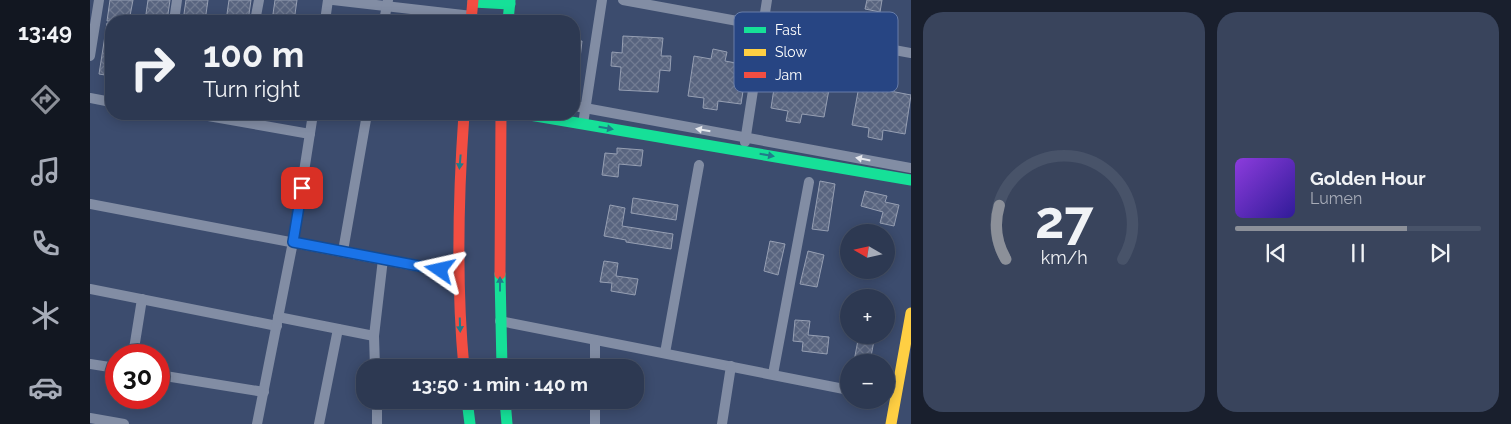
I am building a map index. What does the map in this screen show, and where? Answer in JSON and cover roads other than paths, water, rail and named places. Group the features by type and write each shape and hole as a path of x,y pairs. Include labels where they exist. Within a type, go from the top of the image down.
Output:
{"main road":[{"path":"471,15 473,1 510,2 509,15"},
{"path":"463,359 458,274 457,202 464,120"},
{"path":"501,120 500,321 502,359"},
{"path":"559,120 911,180"},
{"path":"895,382 911,313"},
{"path":"900,424 911,360"},
{"path":"468,409 470,424"},
{"path":"506,409 508,424"},
{"path":"891,409 892,424"}],"street":[{"path":"90,56 99,0"},
{"path":"175,15 177,0"},
{"path":"256,15 259,0"},
{"path":"326,15 328,0"},
{"path":"333,0 387,3 454,15"},
{"path":"583,124 602,0"},
{"path":"623,0 734,20"},
{"path":"898,51 911,53"},
{"path":"744,151 753,92"},
{"path":"90,98 105,101"},
{"path":"580,107 911,168"},
{"path":"231,120 310,134"},
{"path":"257,424 293,242 312,120"},
{"path":"343,251 366,120"},
{"path":"666,354 699,165"},
{"path":"773,374 809,182"},
{"path":"90,204 458,274"},
{"path":"375,359 374,336 384,259"},
{"path":"90,289 277,322 338,329 374,336"},
{"path":"134,344 142,299"},
{"path":"500,321 840,388"},
{"path":"319,424 338,329"},
{"path":"595,340 595,359"},
{"path":"90,364 105,366"},
{"path":"722,424 732,366"},
{"path":"170,377 264,392"},
{"path":"377,409 378,424"},
{"path":"595,409 595,424"},
{"path":"90,418 124,424"}]}
